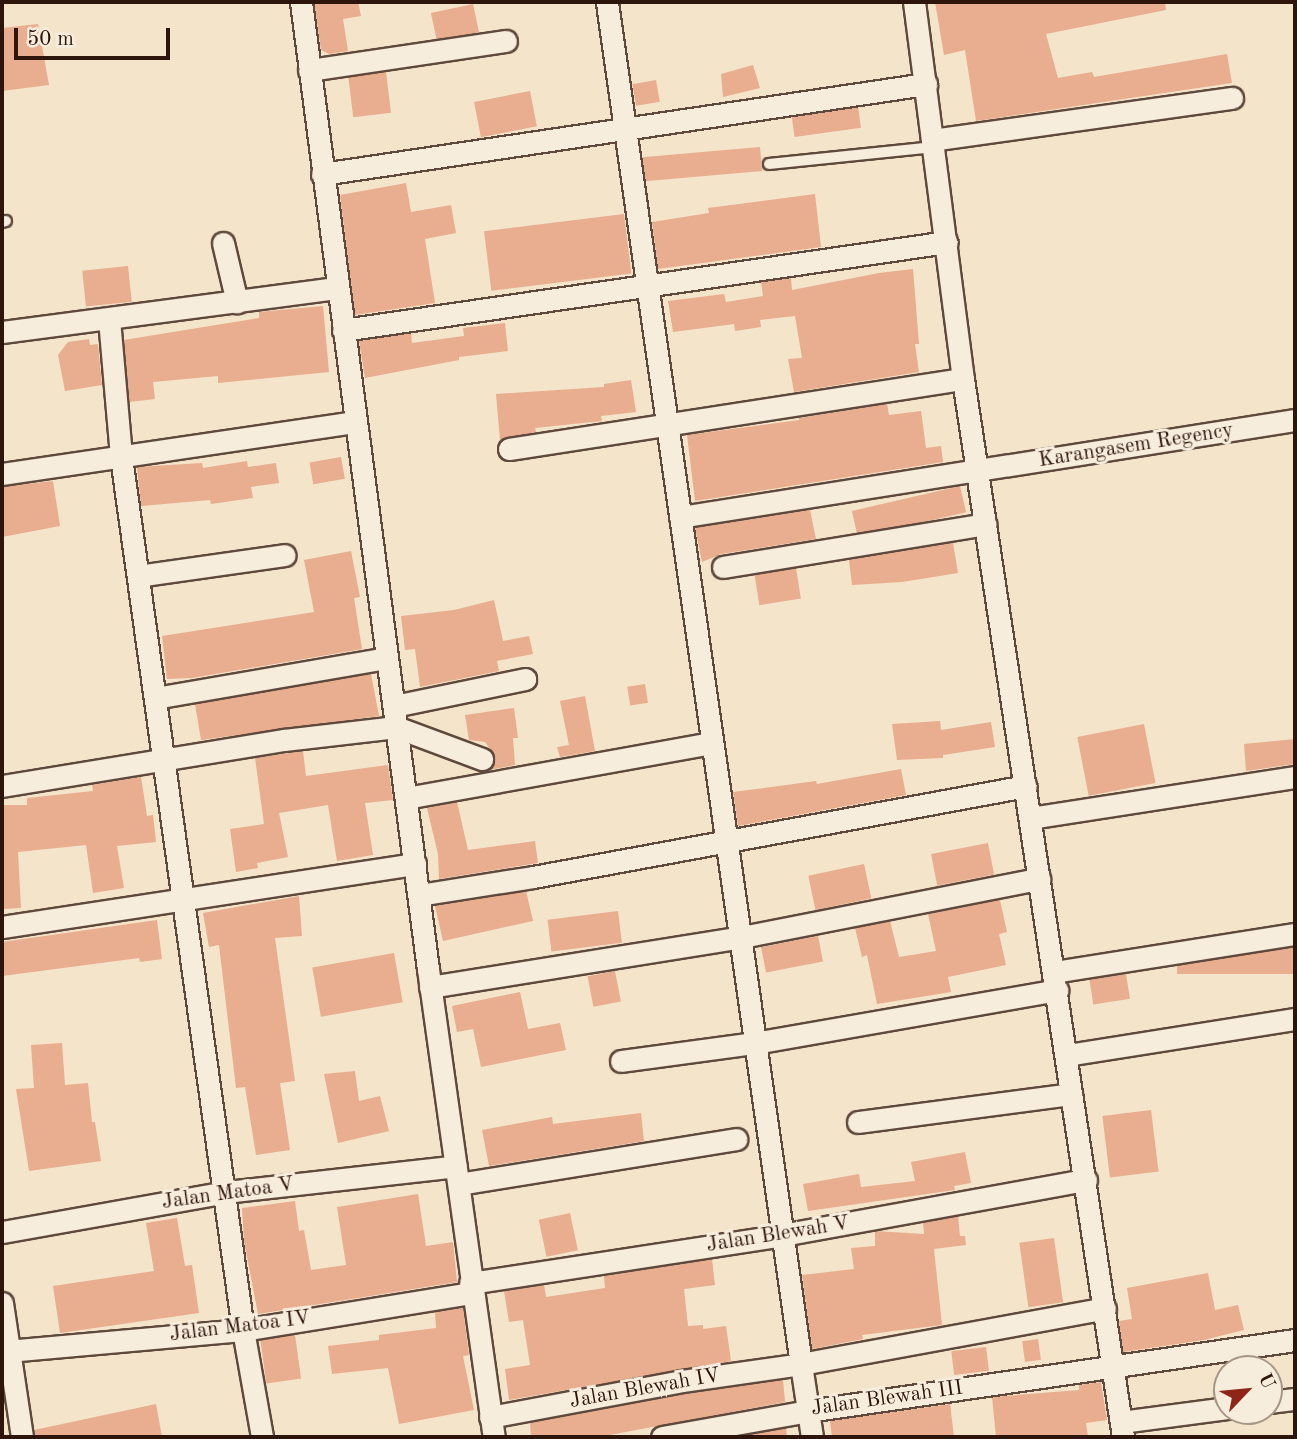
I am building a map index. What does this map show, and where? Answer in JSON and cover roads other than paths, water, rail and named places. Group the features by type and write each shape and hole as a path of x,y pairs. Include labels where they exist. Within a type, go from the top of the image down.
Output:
{"street":[{"path":"301,2 430,987 492,1427"},
{"path":"607,2 812,1437"},
{"path":"914,2 964,379 1122,1430 1213,1411"},
{"path":"309,70 506,41"},
{"path":"322,174 926,84"},
{"path":"933,144 1232,98"},
{"path":"343,330 947,242"},
{"path":"223,243 237,302"},
{"path":"2,332 337,288"},
{"path":"109,319 121,457 226,1192 243,1330 262,1437"},
{"path":"509,449 964,379"},
{"name":"Karangasem Regency","path":"680,517 1295,421"},
{"path":"2,474 355,422"},
{"path":"723,567 986,524"},
{"path":"138,576 285,555"},
{"path":"155,698 387,658"},
{"path":"2,786 284,740 395,716 525,679"},
{"path":"395,716 482,759"},
{"path":"406,798 712,743"},
{"path":"1030,818 1295,777"},
{"path":"419,895 1026,786"},
{"path":"2,927 415,864"},
{"path":"430,987 741,937 1039,879"},
{"path":"621,1061 754,1043 1295,934"},
{"path":"1067,1055 1295,1019"},
{"path":"858,1122 1071,1094"},
{"name":"Jalan Matoa V","path":"2,1232 226,1192 457,1175 736,1139"},
{"name":"Jalan Blewah V","path":"471,1288 782,1236 1086,1180"},
{"name":"Jalan Matoa IV","path":"8,1351 243,1330 471,1288"},
{"path":"2,1303 22,1437"},
{"name":"Jalan Blewah IV","path":"492,1427 656,1386 801,1364 1105,1308"},
{"name":"Jalan Blewah III","path":"662,1437 808,1411 1295,1340"}],"lane":[{"path":"769,164 933,144"}]}
